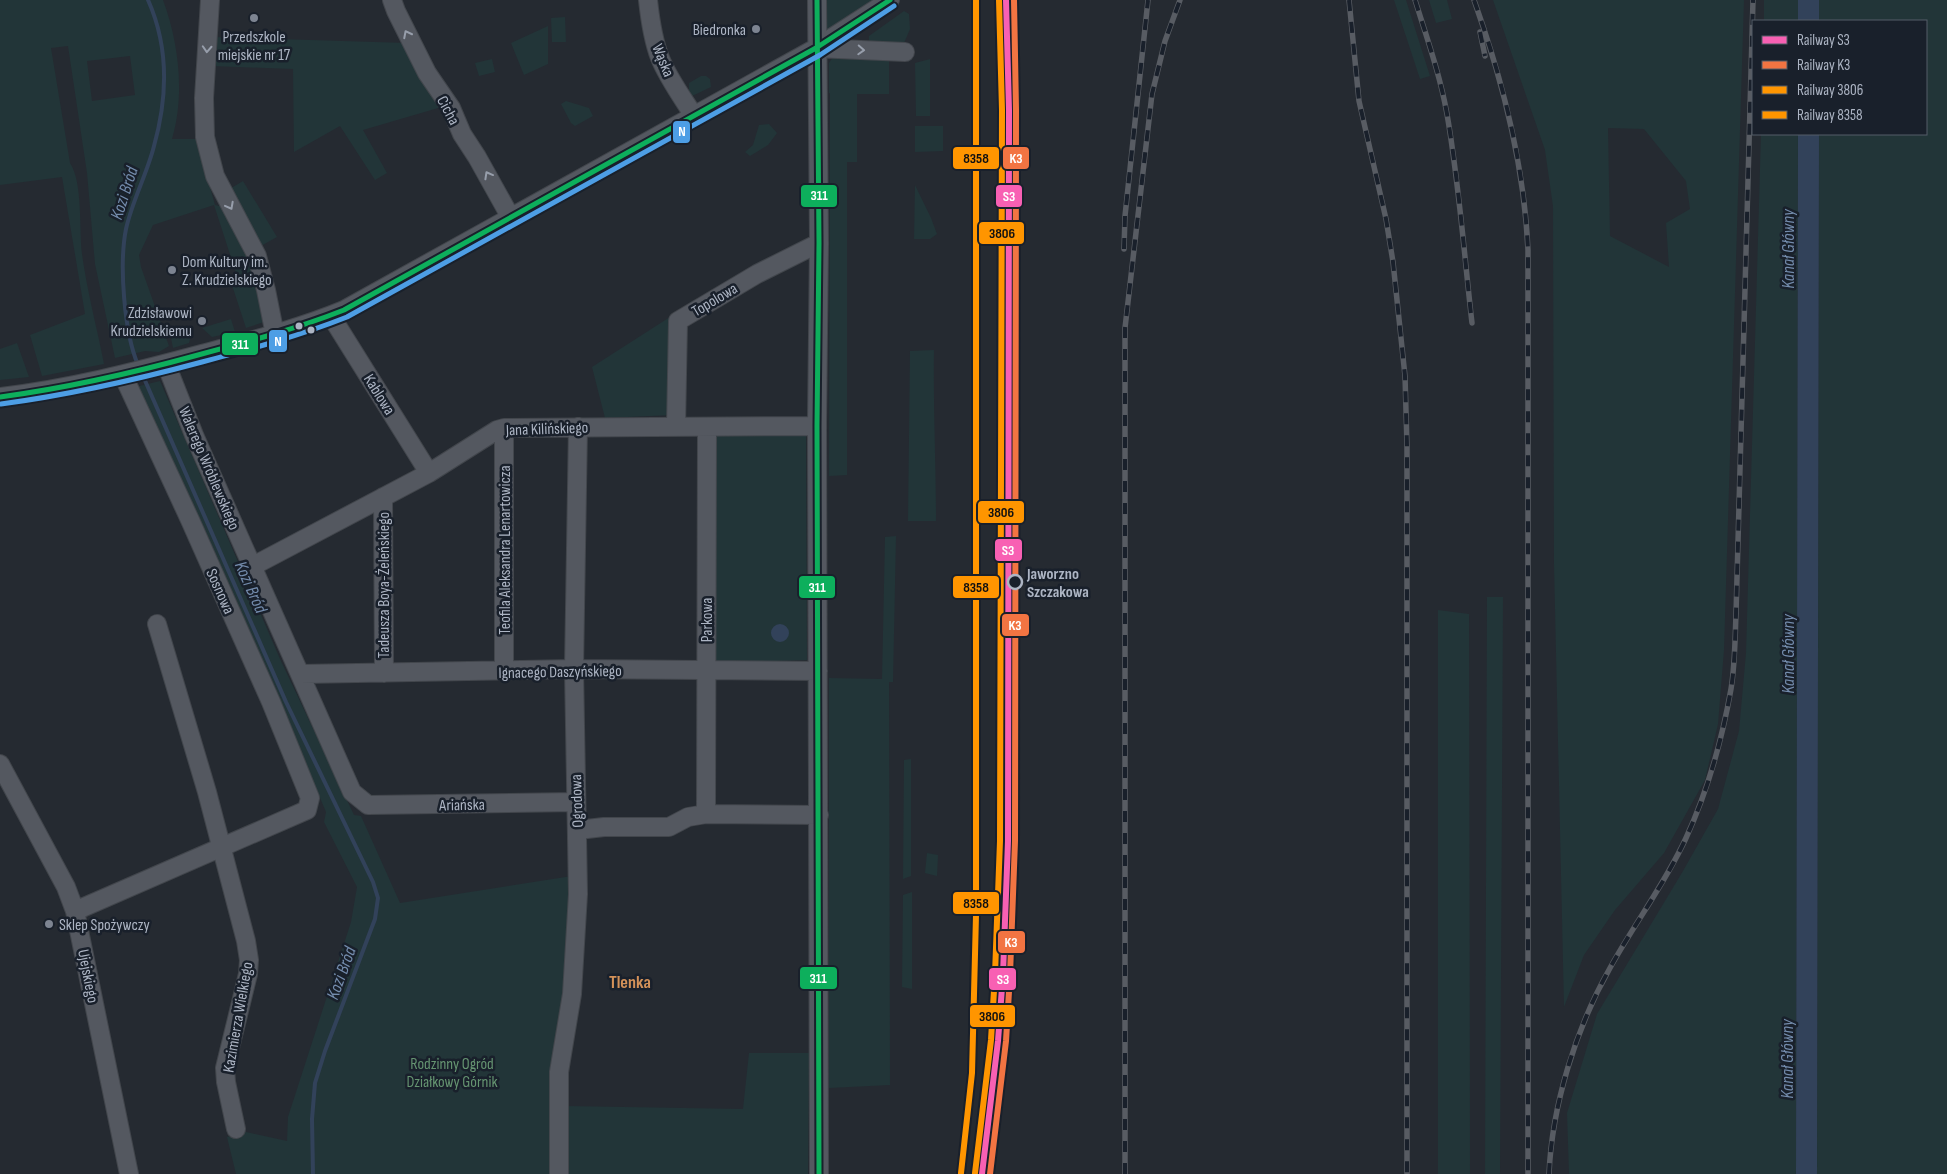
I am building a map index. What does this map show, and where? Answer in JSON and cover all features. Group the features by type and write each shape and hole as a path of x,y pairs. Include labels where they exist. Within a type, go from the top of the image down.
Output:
{"street":[{"path":"210,0 204,98 205,137 216,176 257,256 266,290 274,335"},
{"name":"Cicha","path":"392,0 427,73 451,108 462,134 477,156 511,218"},
{"name":"Wąska","path":"648,0 650,19 660,57 669,76 694,116"},
{"path":"816,0 819,243 817,426 819,1174"},
{"path":"0,397 66,388 125,374 274,335 331,316 372,296 816,48 876,11 890,0"},
{"path":"816,48 905,52"},
{"name":"Topolowa","path":"676,427 678,320 757,274 819,243"},
{"name":"Kablowa","path":"331,316 428,473"},
{"name":"Walerego Wróblewskiego","path":"164,364 352,792"},
{"name":"Sosnowa","path":"125,374 271,702 310,798 307,810 221,848"},
{"name":"Jana Kilińskiego","path":"253,566 383,498 428,473 496,430 504,428 817,426"},
{"name":"Ogrodowa","path":"559,1174 559,1072 572,994 578,894 574,670 578,427"},
{"name":"Parkowa","path":"706,814 707,427"},
{"name":"Teofila Aleksandra Lenartowicza","path":"504,428 504,671"},
{"name":"Tadeusza Boya-Żeleńskiego","path":"383,498 384,673"},
{"name":"Kazimierza Wielkiego","path":"157,624 207,792 246,941 249,960 248,974 225,1068 226,1082 236,1129"},
{"name":"Ignacego Daszyńskiego","path":"301,674 574,670 818,671"},
{"name":"Ujejskiego","path":"1,770 66,887 75,911 129,1174"},
{"name":"Ariańska","path":"352,792 368,804 577,817 604,827 669,827 688,817 706,814"},
{"path":"706,814 819,815"},
{"path":"75,911 221,848"}],"green space":[{"path":"0,0 163,0 173,34 178,69 178,105 172,139 198,139 215,205 224,207 239,233 258,282 264,322 246,328 231,282 238,279 214,205 153,225 139,255 141,267 169,346 159,352 145,351 115,358 95,264 87,173 68,46 51,48 70,163 74,171 79,194 84,268 104,364 42,376 30,335 85,314 62,177 0,185","holes":["130,56 135,95 92,101 87,61"]},
{"path":"825,0 878,0 824,35"},
{"path":"1394,0 1406,0 1430,76 1420,79"},
{"path":"1429,0 1447,0 1452,19 1436,23"},
{"path":"1493,0 1744,0 1724,650 1718,724 1705,780 1664,853 1615,910 1584,955 1564,1007 1554,564 1553,206 1545,150","holes":["1608,128 1644,129 1686,181 1690,209 1666,223 1669,267 1610,236"]},
{"path":"1764,0 1798,0 1798,20 1764,20"},
{"path":"1819,0 1947,0 1947,1174 1817,1174 1819,135 1927,135 1927,20 1819,20"},
{"path":"904,11 909,14 910,29 904,43 869,42 869,36"},
{"path":"565,17 566,42 552,42 551,18"},
{"path":"548,26 548,64 524,75 511,43"},
{"path":"213,37 407,43 445,106 363,130 387,173 375,180 340,126 294,152 293,69 212,66"},
{"path":"833,57 889,60 889,94 857,94 857,162 847,162 847,475 829,476 829,63"},
{"path":"492,59 495,72 479,76 475,63"},
{"path":"930,59 930,116 916,116 915,63"},
{"path":"701,76 706,76 710,79 711,87 692,96 689,94 689,83"},
{"path":"566,101 589,108 593,116 575,126 571,123 561,104"},
{"path":"769,124 777,133 768,145 750,156 745,152 753,145 759,125"},
{"path":"915,126 943,126 943,151 915,152"},
{"path":"1761,135 1798,135 1796,1174 1569,1174 1567,1113 1597,1014 1718,809 1739,731 1746,653"},
{"path":"243,181 277,237 259,247 228,190"},
{"path":"915,185 937,234 930,239 914,239"},
{"path":"670,317 673,415 605,418 592,367"},
{"path":"231,319 235,332 212,337 202,328"},
{"path":"192,331 189,343 173,348 171,338"},
{"path":"17,343 29,377 0,380 0,349"},
{"path":"934,350 936,521 908,521 910,351"},
{"name":"Rodzinny Ogród Działkowy Górnik","path":"160,381 280,659 354,815 361,816 400,903 572,876 553,1174 236,1174 227,1137 246,1132 287,1141 288,1117 351,922 357,887 324,822 326,812 307,767 135,387"},
{"path":"806,432 807,660 716,663 713,434"},
{"path":"896,536 893,682 889,682 890,1085 829,1088 829,678 882,679 885,537"},
{"path":"1487,597 1503,597 1500,1174 1485,1174"},
{"path":"1438,610 1469,614 1470,1174 1438,1174"},
{"path":"911,759 911,876 903,879 904,760"},
{"path":"927,853 938,855 937,876 925,873"},
{"path":"912,892 912,989 902,987 903,895"},
{"path":"749,1053 809,1053 808,1174 565,1174 565,1106 743,1109"}],"water":[{"path":"1798,0 1819,0 1819,20 1798,20"},
{"path":"1798,135 1819,135 1817,1174 1796,1174"},
{"path":"776,624 784,624 789,629 787,640 776,642 771,637 771,629"}],"waterway":[{"name":"Kozi Bród","path":"138,365 126,317 123,279 124,244 126,229 148,167 159,127 164,90 163,54 160,36 148,0"},
{"name":"Kozi Bród","path":"143,376 286,702 373,882 378,898 375,919 325,1051 315,1083 312,1119 313,1174"}],"railway":[{"path":"1124,249 1125,216 1148,0"},
{"path":"1125,1174 1125,328 1152,94 1165,41 1180,0"},
{"path":"1349,0 1359,101 1386,219 1393,262 1405,376 1407,446 1407,1174"},
{"path":"1415,0 1437,71 1447,114 1458,192 1472,323"},
{"path":"1474,0 1503,92 1517,154 1526,218 1528,250 1528,1174"},
{"path":"1752,20 1753,0"},
{"path":"1480,32 1485,56"},
{"path":"1549,1174 1555,1121 1568,1068 1577,1041 1610,968 1669,872 1686,838 1701,802 1713,765 1731,689 1736,614 1752,36"}],"rail line":[{"name":"8358","path":"961,1173 972,1073 976,915 976,0"},
{"name":"3806","path":"975,1173 991,1040 1000,841 1002,110 999,0"},
{"name":"S3","path":"982,1174 998,1041 1003,974 1008,841 1009,110 1006,0"},
{"name":"K3","path":"990,1174 1006,1041 1015,841 1016,110 1014,0"}],"transit line":[{"name":"311","path":"817,0 819,243 817,426 819,1174"},
{"name":"311","path":"0,397 75,385 149,368 271,335 344,310 816,48 890,0"},
{"name":"N","path":"1,404 77,392 177,369 275,342 347,317 820,55 894,6"}],"place":[{"name":"Przedszkole miejskie nr 17","path":"254,18"},
{"name":"Biedronka","path":"756,29"},
{"name":"Dom Kultury im. Z. Krudzielskiego","path":"172,270"},
{"name":"Zdzisławowi Krudzielskiemu","path":"202,321"},
{"name":"Jaworzno Szczakowa","path":"1015,582"},
{"name":"Sklep Spożywczy","path":"49,924"}],"district":[{"name":"Tlenka","path":"630,982"}],"water label":[{"name":"Kanał Główny","path":"1788,249"},
{"name":"Kanał Główny","path":"1788,654"},
{"name":"Kanał Główny","path":"1787,1059"}]}
